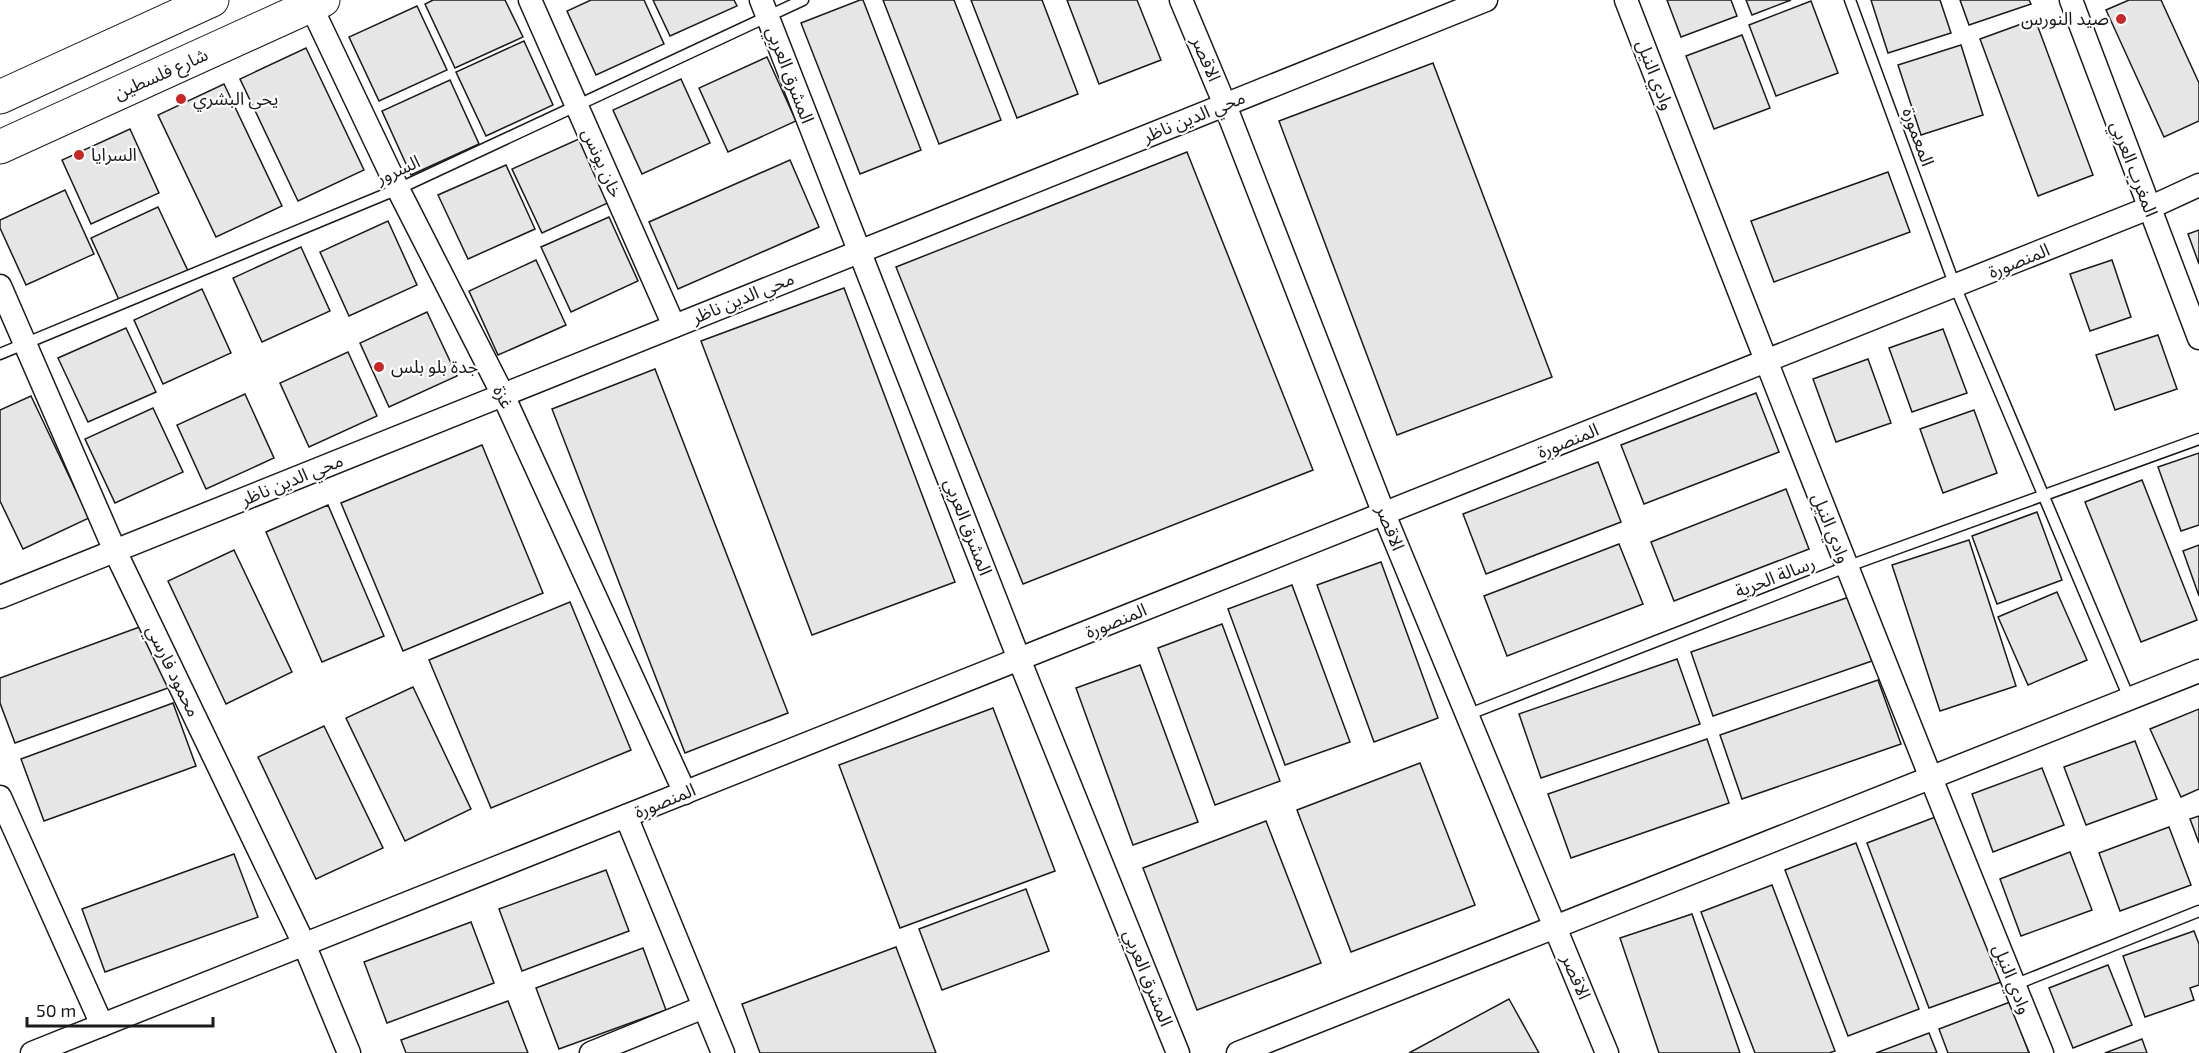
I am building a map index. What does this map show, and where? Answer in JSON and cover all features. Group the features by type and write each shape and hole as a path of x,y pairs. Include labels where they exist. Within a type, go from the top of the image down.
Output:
{"main road":[{"path":"0,98 212,0"},
{"name":"شارع فلسطين","path":"0,147 317,3"}],"street":[{"name":"خان يونس","path":"530,0 674,326"},
{"name":"الاقصر","path":"1181,0 1225,105 1384,514 1607,1053"},
{"name":"محي الدين ناظر","path":"0,597 1486,0"},
{"name":"وادي النيل","path":"1626,0 1765,362 1929,778 2042,1053"},
{"name":"المغرب العربي","path":"2071,0 2199,338"},
{"name":"غزة","path":"317,3 398,189 503,395 685,793"},
{"name":"المشرق العربي","path":"764,8 1019,659 1178,1053"},
{"name":"المنصورة","path":"32,1053 1955,286 2149,208 2199,185"},
{"name":"محمود فارسي","path":"0,286 115,551 304,944 349,1053"},
{"path":"1238,1053 2199,671"},
{"path":"0,797 102,1025"},
{"path":"626,816 723,1053"},
{"path":"591,1053 704,1007"}],"lane":[{"name":"السرور","path":"0,354 398,189 576,105 764,8 803,0"},
{"name":"المعمورة","path":"1850,0 1955,286 2129,698"},
{"name":"رسالة الحرية","path":"1467,715 1846,567 2199,439"},
{"path":"2014,985 2199,911"}],"building":[{"path":"433,0 505,0 523,37 455,68 425,4"},
{"path":"591,0 644,0 664,44 596,75 567,11"},
{"path":"653,0 734,0 737,6 670,36"},
{"path":"863,0 921,150 860,174 801,23"},
{"path":"883,0 954,0 1001,120 939,144"},
{"path":"971,0 1042,0 1078,94 1017,118"},
{"path":"1067,0 1137,0 1161,60 1099,84"},
{"path":"1667,0 1731,0 1737,16 1681,37"},
{"path":"1746,0 1791,0 1752,15"},
{"path":"1871,0 1940,0 1951,33 1888,53"},
{"path":"1960,0 2029,0 2031,4 1969,25"},
{"path":"2129,0 2161,0 2199,83 2199,121 2164,137 2106,10"},
{"path":"1811,1 1838,73 1776,96 1749,25"},
{"path":"417,6 447,70 379,101 349,37"},
{"path":"2035,19 2093,175 2038,196 1980,39"},
{"path":"1742,35 1770,108 1714,129 1686,56"},
{"path":"524,41 553,105 486,136 456,72"},
{"path":"1961,45 1983,115 1921,135 1898,65"},
{"path":"306,48 364,170 298,201 240,79"},
{"path":"767,57 796,121 728,152 699,88"},
{"path":"1433,63 1552,377 1397,435 1279,121"},
{"path":"681,79 710,143 642,174 613,110"},
{"path":"450,80 479,144 411,175 382,111"},
{"path":"224,84 282,206 216,237 158,115"},
{"path":"130,129 159,193 91,224 62,160"},
{"path":"581,138 610,202 542,233 512,169"},
{"path":"1187,152 1313,470 1023,584 896,267"},
{"path":"790,160 819,227 678,289 649,222"},
{"path":"506,165 535,229 468,259 438,195"},
{"path":"1888,172 1910,232 1774,282 1751,221"},
{"path":"65,190 94,254 26,285 0,228 0,220"},
{"path":"158,207 188,271 120,302 91,238"},
{"path":"609,217 638,281 571,312 541,247"},
{"path":"388,221 417,285 349,316 320,252"},
{"path":"2199,230 2199,264 2188,234"},
{"path":"301,247 330,311 262,342 233,278"},
{"path":"536,260 566,325 498,355 469,291"},
{"path":"2112,260 2131,317 2090,331 2070,274"},
{"path":"844,288 955,582 812,635 701,341"},
{"path":"202,289 231,353 163,384 134,320"},
{"path":"427,312 457,376 389,407 360,343"},
{"path":"126,328 156,392 88,422 58,358"},
{"path":"1943,329 1967,393 1912,412 1889,348"},
{"path":"2158,335 2177,389 2115,410 2096,355"},
{"path":"348,352 377,416 309,447 280,383"},
{"path":"1868,359 1891,423 1836,442 1813,379"},
{"path":"655,369 788,713 685,753 552,409"},
{"path":"1756,393 1779,452 1644,504 1621,445"},
{"path":"245,394 274,458 206,489 177,425"},
{"path":"31,396 89,518 23,549 0,501 0,410"},
{"path":"153,408 183,472 115,503 85,439"},
{"path":"1974,410 1997,473 1943,493 1920,429"},
{"path":"482,445 543,593 403,651 341,503"},
{"path":"2199,453 2199,525 2181,531 2158,467"},
{"path":"1598,462 1621,522 1486,574 1463,514"},
{"path":"2142,480 2197,620 2141,642 2085,502"},
{"path":"1786,489 1809,549 1674,601 1651,542"},
{"path":"328,505 384,636 322,662 266,532"},
{"path":"2037,512 2062,580 1997,604 1972,536"},
{"path":"1969,540 2016,686 1940,711 1892,565"},
{"path":"1619,544 1643,604 1507,656 1484,596"},
{"path":"2199,545 2199,596 2183,551"},
{"path":"234,550 292,672 226,704 168,581"},
{"path":"1381,562 1438,718 1374,742 1317,585"},
{"path":"1292,585 1350,742 1285,765 1228,609"},
{"path":"2057,592 2087,660 2028,685 1998,617"},
{"path":"1849,597 1872,661 1713,716 1691,652"},
{"path":"570,602 631,750 491,808 429,660"},
{"path":"1222,624 1280,781 1215,805 1158,648"},
{"path":"145,625 168,688 15,743 0,703 0,678"},
{"path":"1677,659 1700,724 1541,778 1519,714"},
{"path":"1140,665 1198,822 1133,845 1076,688"},
{"path":"1878,680 1901,744 1742,799 1720,735"},
{"path":"413,687 471,809 405,841 346,718"},
{"path":"173,703 196,766 44,821 21,759"},
{"path":"993,708 1055,871 900,928 839,765"},
{"path":"2199,709 2199,789 2181,797 2150,729"},
{"path":"324,726 383,848 316,879 258,757"},
{"path":"1707,739 1729,803 1571,858 1548,794"},
{"path":"2135,741 2157,799 2086,825 2064,767"},
{"path":"1420,763 1475,905 1351,952 1297,810"},
{"path":"2042,768 2064,825 1993,852 1972,794"},
{"path":"1938,816 2001,982 1929,1008 1867,843"},
{"path":"2199,816 2199,843 2190,819"},
{"path":"1266,821 1321,963 1197,1010 1143,868"},
{"path":"2169,827 2191,885 2120,911 2099,853"},
{"path":"1856,843 1919,1009 1848,1036 1785,870"},
{"path":"2070,852 2092,910 2021,936 2000,879"},
{"path":"234,854 258,917 105,972 82,909"},
{"path":"606,870 629,931 522,971 499,909"},
{"path":"1772,885 1835,1051 1829,1053 1755,1053 1701,912"},
{"path":"1026,889 1049,951 942,990 919,929"},
{"path":"1692,914 1740,1053 1659,1053 1620,938"},
{"path":"471,922 494,983 387,1023 364,962"},
{"path":"2194,931 2199,944 2199,985 2190,988 2194,1000 2145,1017 2123,956"},
{"path":"896,947 936,1053 760,1053 742,1004"},
{"path":"643,948 666,1010 559,1049 536,988"},
{"path":"2108,965 2132,1025 2073,1048 2049,988"},
{"path":"1509,999 1539,1053 1409,1053"},
{"path":"508,1001 528,1053 406,1053 401,1040"},
{"path":"2010,1002 2029,1053 1948,1053 1939,1029"},
{"path":"1929,1033 1937,1053 1876,1053"},
{"path":"2142,1039 2147,1053 2105,1053"}],"place":[{"name":"صيد النورس","path":"2121,19"},
{"name":"يحى البشري","path":"181,99"},
{"name":"السرايا","path":"79,155"},
{"name":"جدة بلو بلس","path":"379,367"}]}
